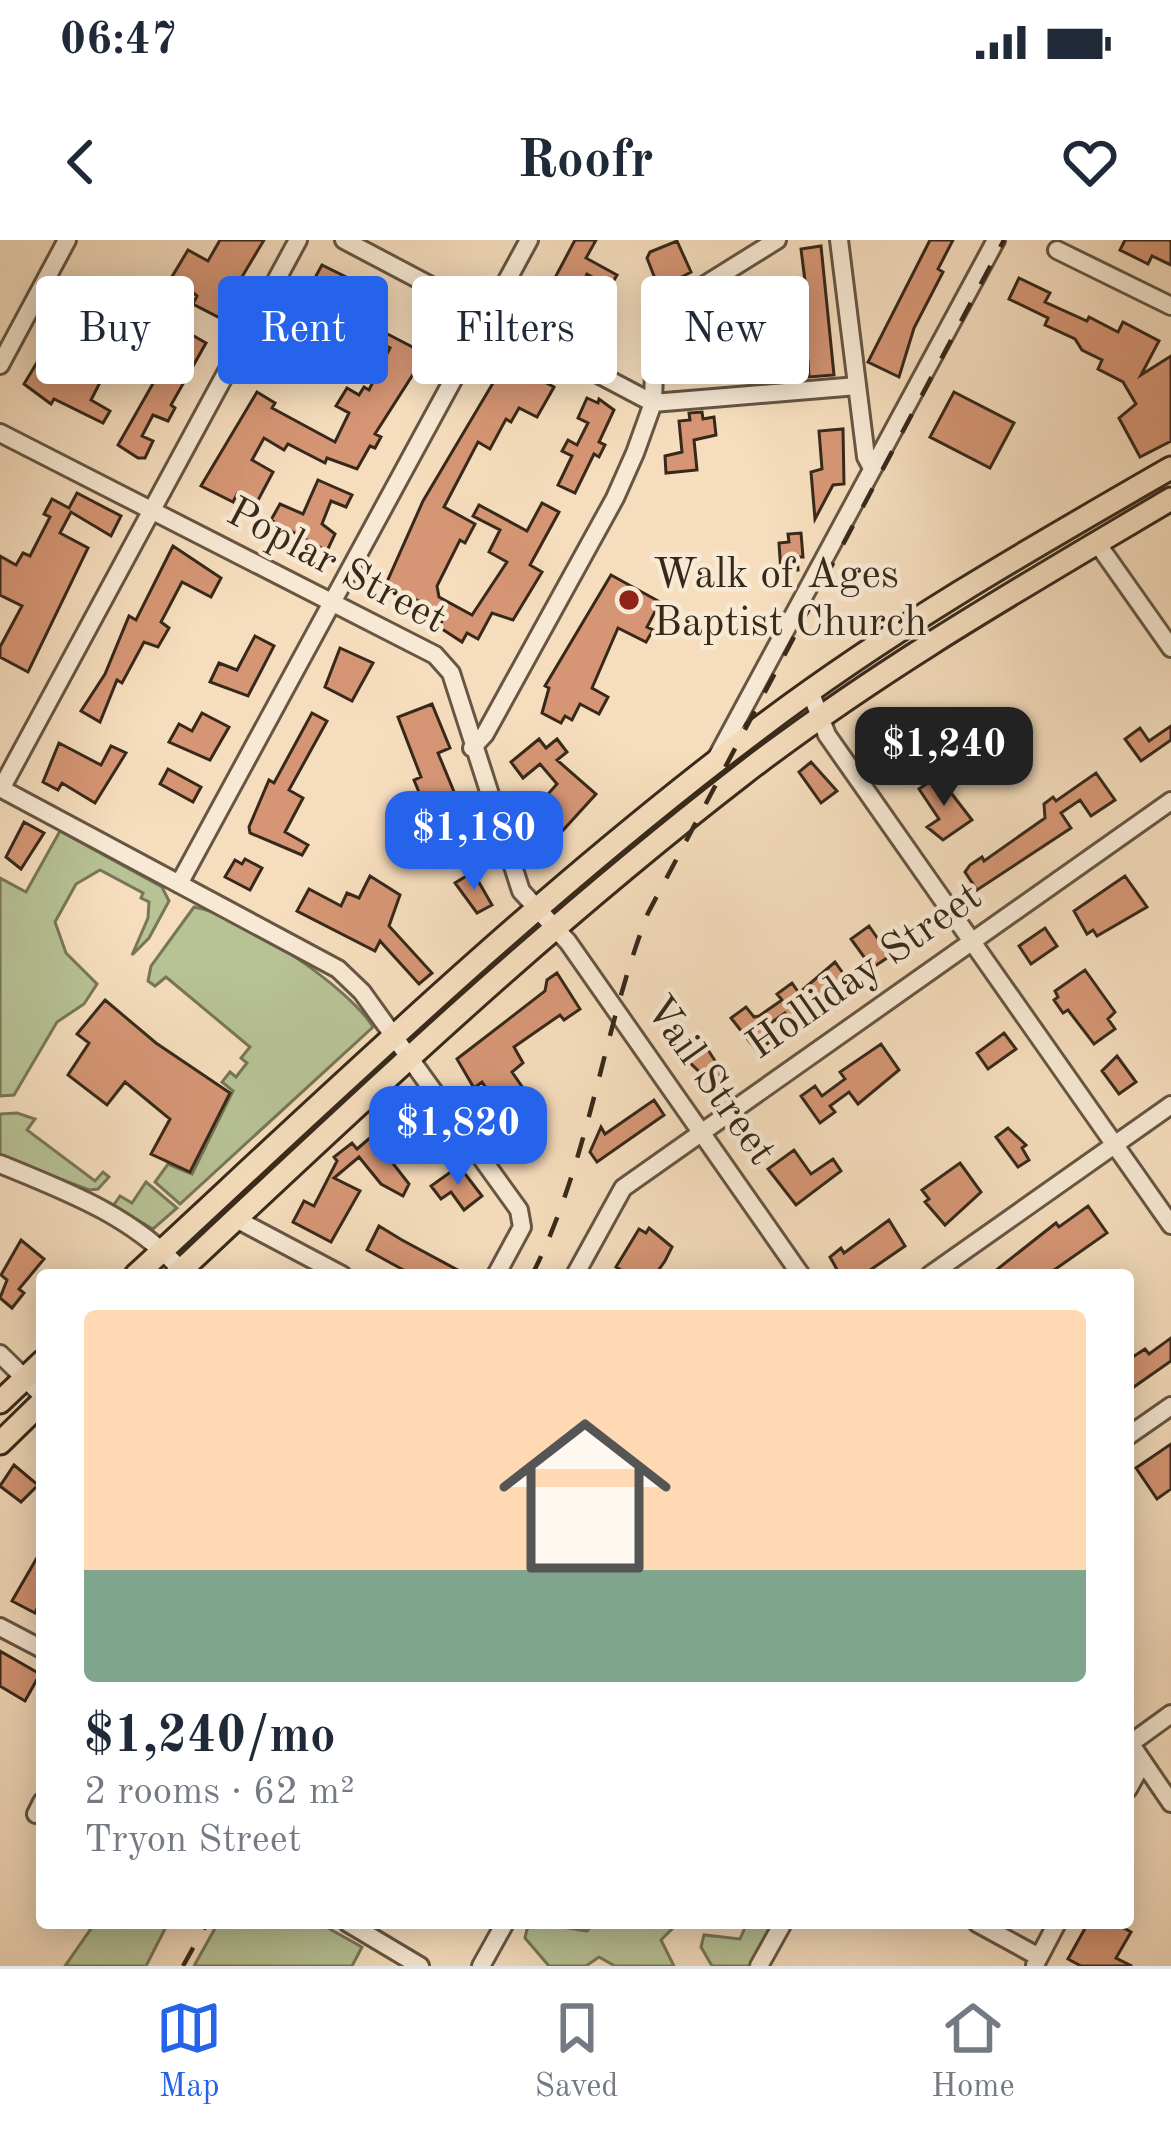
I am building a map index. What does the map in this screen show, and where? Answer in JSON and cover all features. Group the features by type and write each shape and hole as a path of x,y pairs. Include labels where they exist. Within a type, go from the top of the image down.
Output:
{"main road":[{"path":"142,1269 395,1035 714,763 810,691 938,607 1171,467"},
{"path":"183,1269 410,1059 659,841 818,719 1171,499"},
{"path":"0,1402 34,1369"},
{"path":"0,1442 36,1404"}],"street":[{"path":"0,365 67,240"},
{"path":"298,240 0,789 338,969 374,1004 519,1210 522,1227 499,1269"},
{"path":"344,240 412,276"},
{"path":"510,276 529,240"},
{"path":"472,748 485,734 615,498 653,403 655,340 663,319 679,301 777,240"},
{"path":"839,240 866,457 872,468"},
{"path":"714,763 996,240"},
{"path":"1057,250 1171,306"},
{"path":"179,884 451,384"},
{"path":"617,384 653,403 857,386"},
{"name":"Poplar Street","path":"0,433 435,655 451,674 521,891 557,928"},
{"path":"1097,543 1171,648"},
{"path":"810,691 818,719 1171,1225"},
{"name":"Holliday Street","path":"578,1269 623,1188 1171,801"},
{"name":"Vail Street","path":"557,928 797,1269"},
{"path":"938,1269 1171,1105"},
{"path":"0,1164 100,1206 163,1250 176,1269"},
{"path":"236,1219 331,1269"},
{"path":"0,1354 34,1369"},
{"path":"1134,1432 1171,1406"},
{"path":"0,1627 36,1646"},
{"path":"1134,1738 1171,1714"},
{"path":"1134,1748 1171,1803"},
{"path":"1134,1778 1143,1762"},
{"path":"358,1929 420,1966"},
{"path":"481,1966 502,1929"},
{"path":"759,1966 780,1929"},
{"path":"986,1929 1037,1962 1054,1929"}],"green space":[{"path":"60,831 162,887 169,901 149,938 132,955 148,918 149,902 141,898 143,893 100,870 76,884 55,922 66,953 97,984 84,1004 57,1022 14,1095 0,1096 0,878 26,892"},
{"path":"194,907 238,923 292,955 341,992 373,1027 180,1204 155,1182 168,1164 192,1174 233,1091 222,1082 230,1072 236,1077 247,1063 241,1058 250,1047 166,977 155,986 148,981 151,966"},
{"path":"0,1114 35,1119 27,1130 95,1181 103,1172 109,1177 98,1189 89,1190 0,1156"},
{"path":"146,1182 177,1208 153,1229 113,1206 120,1196 132,1203"},
{"path":"91,1929 165,1929 146,1966 65,1966"},
{"path":"215,1929 330,1929 362,1947 352,1966 194,1966"},
{"path":"527,1929 672,1929 661,1940 674,1966 615,1966 599,1957 586,1966 549,1966 525,1938"},
{"path":"744,1929 772,1929 752,1966 712,1966 701,1947 704,1935 740,1939"}],"building":[{"path":"220,240 264,240 242,276 218,276 218,317 194,305 194,276 172,276 188,250 208,261"},
{"path":"575,240 596,240 586,258 617,275 587,274 556,276"},
{"path":"930,240 953,240 938,269 943,272 914,328 899,377 868,362"},
{"path":"1125,240 1171,240 1171,265 1152,256 1148,264 1120,250"},
{"path":"677,241 691,272 654,276 647,258 650,252"},
{"path":"821,246 834,375 809,377 809,276 804,276 801,249"},
{"path":"322,265 344,276 316,276"},
{"path":"1019,278 1050,293 1045,302 1087,321 1089,317 1118,332 1123,322 1159,341 1141,375 1171,356 1171,441 1140,457 1119,418 1136,404 1123,382 1098,369 1102,360 1082,350 1075,339 1045,325 1048,318 1009,299"},
{"path":"388,334 412,347 412,376 375,434 381,437 375,448 370,446 357,469 327,458 325,463 288,444 284,450 264,438 252,460 273,472 256,504 237,494 233,502 201,486 257,392 275,403 272,408 335,442 349,413 336,406 347,388 359,395 364,387 388,384"},
{"path":"194,336 206,343 194,364"},
{"path":"36,364 36,384 99,384 91,400 110,411 103,423 54,399 51,404 24,384"},
{"path":"153,384 183,384 168,421 153,415 142,436 153,441 145,458 118,445"},
{"path":"492,384 554,387 537,417 519,408 511,422 506,419 490,449 478,442 444,507 475,524 465,543 460,540 437,586 439,597 472,615 507,562 489,552 500,530 473,516 479,505 527,531 542,503 559,512 530,565 542,572 513,620 492,613 478,639 467,633 462,642 439,627 445,615 386,584 423,501"},
{"path":"954,392 1014,423 990,468 930,437"},
{"path":"587,398 598,403 599,399 614,410 599,442 605,445 599,457 594,454 575,493 558,485 572,456 562,451 568,440 577,445 588,423 578,418"},
{"path":"702,412 703,419 714,417 716,435 694,440 697,470 666,473 665,456 682,452 679,421 690,420 689,413"},
{"path":"843,429 844,484 833,485 815,519 811,472 822,469 819,431"},
{"path":"318,480 352,495 346,507 331,501 322,524 335,534 327,551 271,520 280,504 303,514"},
{"path":"77,493 121,516 111,536 71,512 60,533 88,548 28,672 0,657 0,647 22,606 0,595 0,556 16,565 23,553 30,556 50,517 44,514 52,499 69,508"},
{"path":"801,533 803,557 797,557 798,570 781,572 779,543 789,542 788,534"},
{"path":"173,546 221,578 211,597 182,582 161,622 169,628 158,647 144,642 122,683 117,680 100,722 81,711 105,674 129,616 136,620"},
{"path":"611,575 660,602 647,627 653,630 646,642 618,628 592,688 608,697 599,714 580,704 572,720 565,716 561,723 542,713 549,688 545,686"},
{"path":"255,636 274,646 248,696 210,682 219,663 237,670"},
{"path":"340,648 373,663 352,701 325,687"},
{"path":"432,704 450,748 438,753 464,816 447,824 461,854 447,860 414,780 421,777 398,717"},
{"path":"202,713 229,727 210,760 169,742 179,724 192,731"},
{"path":"312,713 327,721 289,790 303,798 285,832 308,845 302,855 250,833 249,827 269,780 274,783"},
{"path":"879,713 885,722 890,719 907,745 893,755 864,724"},
{"path":"1171,726 1171,740 1141,761 1125,739 1140,728 1149,741"},
{"path":"539,739 546,748 557,739 567,752 557,760 596,794 546,849 525,830 553,798 548,794 557,784 540,764 523,778 511,762"},
{"path":"59,743 101,765 111,746 126,753 95,803 62,783 58,790 43,782"},
{"path":"811,762 837,791 821,803 799,772"},
{"path":"168,769 201,787 193,802 160,784"},
{"path":"1096,773 1115,800 1091,816 1080,800 1061,813 1071,828 977,890 965,872 970,865 982,857 984,861 1045,818 1044,804"},
{"path":"938,776 972,820 943,840 927,827 939,819 919,789"},
{"path":"24,822 44,833 21,869 6,857"},
{"path":"245,859 262,868 250,890 225,877 235,860 242,864"},
{"path":"473,872 492,905 477,913 455,883"},
{"path":"370,876 400,895 389,926 432,973 419,984 380,941 375,951 297,911 309,889 341,906 347,893 359,898"},
{"path":"1125,876 1147,907 1097,936 1093,930 1087,934 1074,911"},
{"path":"869,926 890,956 872,968 851,939"},
{"path":"1045,928 1057,946 1031,964 1019,946"},
{"path":"835,962 850,983 842,988 844,992 808,1010 811,1014 795,1026 785,1013 762,1029 771,1041 757,1051 731,1018 746,1007 754,1017 759,1016 782,1000 777,994 792,983 799,993"},
{"path":"1085,970 1115,1012 1108,1019 1115,1029 1094,1044 1068,1010 1063,1013 1054,1000 1058,997 1055,991"},
{"path":"557,973 580,1009 564,1020 560,1015 514,1047 523,1063 512,1072 525,1091 518,1096 534,1118 510,1135 497,1116 503,1111 482,1082 474,1088 457,1059 545,991 547,980"},
{"path":"105,1000 156,1043 230,1093 190,1172 151,1154 170,1119 125,1082 107,1105 68,1075 89,1043 77,1034"},
{"path":"697,1033 723,1073 710,1082 685,1058 694,1051 687,1041"},
{"path":"1004,1033 1016,1049 988,1069 977,1053"},
{"path":"881,1044 899,1070 858,1104 849,1092 830,1106 835,1112 820,1123 801,1096 815,1086 822,1096 845,1079 840,1072"},
{"path":"1117,1056 1136,1082 1119,1094 1102,1071"},
{"path":"654,1100 664,1115 597,1162 590,1152 601,1127 605,1134"},
{"path":"392,1119 409,1144 391,1161 409,1184 403,1196 381,1184 359,1157 334,1178 360,1191 331,1242 293,1222 304,1201 314,1206 337,1161 334,1157 352,1143 357,1149"},
{"path":"1008,1128 1026,1145 1022,1148 1029,1160 1018,1167 996,1137"},
{"path":"794,1150 811,1174 833,1159 841,1171 796,1205 768,1169"},
{"path":"960,1163 981,1192 945,1225 925,1202 929,1199 922,1190"},
{"path":"459,1166 482,1196 464,1210 451,1192 441,1199 431,1186"},
{"path":"1088,1206 1107,1233 1056,1269 998,1269 1056,1223 1059,1227"},
{"path":"889,1220 905,1246 872,1269 837,1269 830,1257 841,1248 844,1253"},
{"path":"379,1226 456,1269 402,1269 367,1250"},
{"path":"649,1228 672,1247 659,1269 616,1267 639,1229 646,1233"},
{"path":"21,1240 44,1259 19,1289 24,1293 12,1308 0,1298 7,1280 1,1275"},
{"path":"1171,1338 1171,1361 1134,1387 1134,1356 1145,1349 1149,1354"},
{"path":"1171,1444 1171,1489 1157,1499 1136,1468"},
{"path":"14,1465 36,1483 21,1502 0,1486"},
{"path":"36,1559 35,1613 12,1601"},
{"path":"0,1651 36,1672 25,1701 0,1686"},
{"path":"1085,1929 1131,1932 1116,1958 1132,1966 1081,1966 1068,1959"}],"railway":[{"path":"535,1269 568,1187 648,913 1004,240"},
{"path":"183,1966 204,1929"}],"place":[{"name":"Walk of Ages Baptist Church","path":"629,600"}]}
